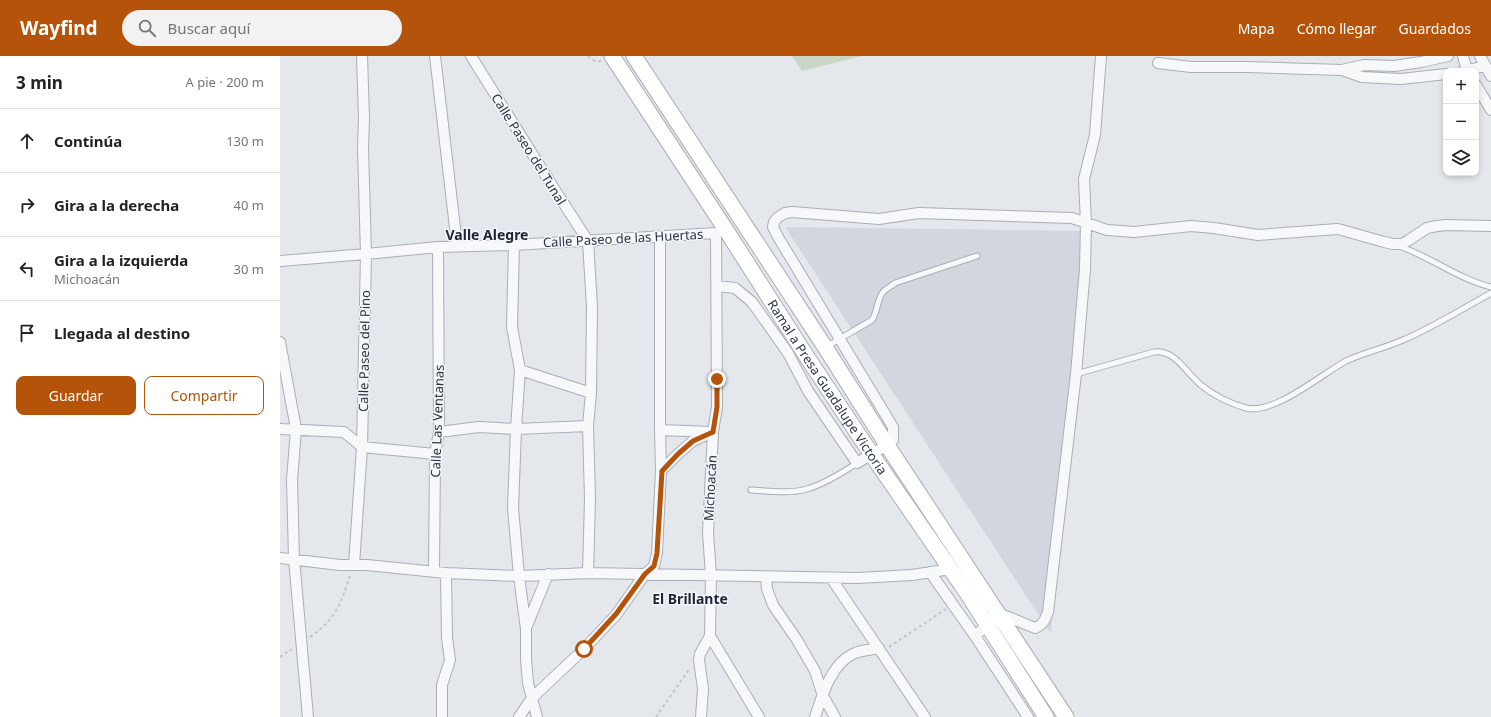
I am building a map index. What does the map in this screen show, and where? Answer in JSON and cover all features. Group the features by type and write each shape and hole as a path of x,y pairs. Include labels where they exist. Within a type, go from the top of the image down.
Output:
{"main road":[{"name":"Ramal a Presa Guadalupe Victoria","path":"634,56 1066,717"},
{"name":"Ramal a Presa Guadalupe Victoria","path":"607,58 721,231 951,569 1046,717"}],"street":[{"name":"Calle Paseo del Pino","path":"354,565 362,447 366,254 362,56"},
{"path":"435,56 457,246"},
{"name":"Calle Paseo del Tunal","path":"471,56 588,241"},
{"path":"975,636 987,626 1001,617 1006,616 1035,628 1040,626 1045,621 1051,599 1076,374 1085,270 1086,223 1084,179 1095,135 1101,56"},
{"path":"1158,63 1191,67 1342,70 1364,65 1394,66 1448,56"},
{"path":"1463,56 1465,68"},
{"path":"1480,56 1491,76"},
{"path":"1477,68 1485,66"},
{"path":"1342,70 1362,78 1401,80 1443,74"},
{"path":"1479,90 1491,110"},
{"path":"717,286 735,288 752,302 788,353 808,391 857,463 872,455 893,440 893,427 778,237 774,227 774,222 785,213 879,219 919,214 1072,218 1106,230 1134,232 1191,226 1258,235 1338,229 1393,244 1402,244 1427,228 1437,226 1491,226"},
{"name":"Calle Paseo de las Huertas","path":"280,261 438,247 588,241 721,231"},
{"name":"Michoacán","path":"700,654 710,636 711,575 708,533 713,432 717,407 717,286 721,231"},
{"path":"519,717 532,698 584,649 616,614 645,574 654,566 657,553 662,471 660,430 660,236"},
{"path":"588,241 592,307 591,393 588,426 590,499 588,573"},
{"path":"514,245 512,326 520,370 513,508 519,576 526,629 528,683 537,717"},
{"name":"Calle Las Ventanas","path":"434,572 435,454 440,432 438,247"},
{"path":"280,342 296,430 292,480 294,559 308,717"},
{"path":"520,370 591,393"},
{"path":"440,432 479,427 516,429 588,426"},
{"path":"280,429 344,432 362,447 435,454"},
{"path":"660,430 713,432"},
{"path":"662,471 693,441 713,432"},
{"path":"280,558 340,565 446,573 519,576 588,573 884,578 951,569"},
{"path":"930,572 975,636 1028,717"},
{"path":"442,717 442,685 450,660 447,638 446,573"},
{"path":"526,629 548,574"},
{"path":"766,577 767,589 773,605 797,640 815,671 823,696 835,717"},
{"path":"831,578 925,717"},
{"path":"710,636 759,717"},
{"path":"815,717 830,677 847,657 856,653 880,650"},
{"path":"700,654 699,660 703,689 701,717"}],"lane":[{"path":"1393,244 1421,254 1461,276 1491,287"},
{"path":"825,347 872,320 876,314 884,290 895,284 977,256"},
{"path":"1076,374 1162,350 1178,361 1211,393 1247,408 1259,408 1274,404 1293,394 1346,361 1384,348 1424,331 1491,293"},
{"path":"751,490 778,492 807,489 857,463"}],"path":[{"path":"588,56 597,62 607,58"},
{"path":"301,643 324,628 335,614 342,600 354,565"},
{"path":"880,650 953,604"},
{"path":"656,717 700,654"}],"shaded area":[{"path":"785,227 1084,231 1051,634"}],"green space":[{"path":"792,56 862,56 802,71"}],"district":[{"name":"Valle Alegre","path":"487,235"},
{"name":"El Brillante","path":"690,599"}],"route":[{"path":"584,649 616,614 645,574 654,566 657,553 662,471 693,441 713,432 717,407 717,379"}]}
